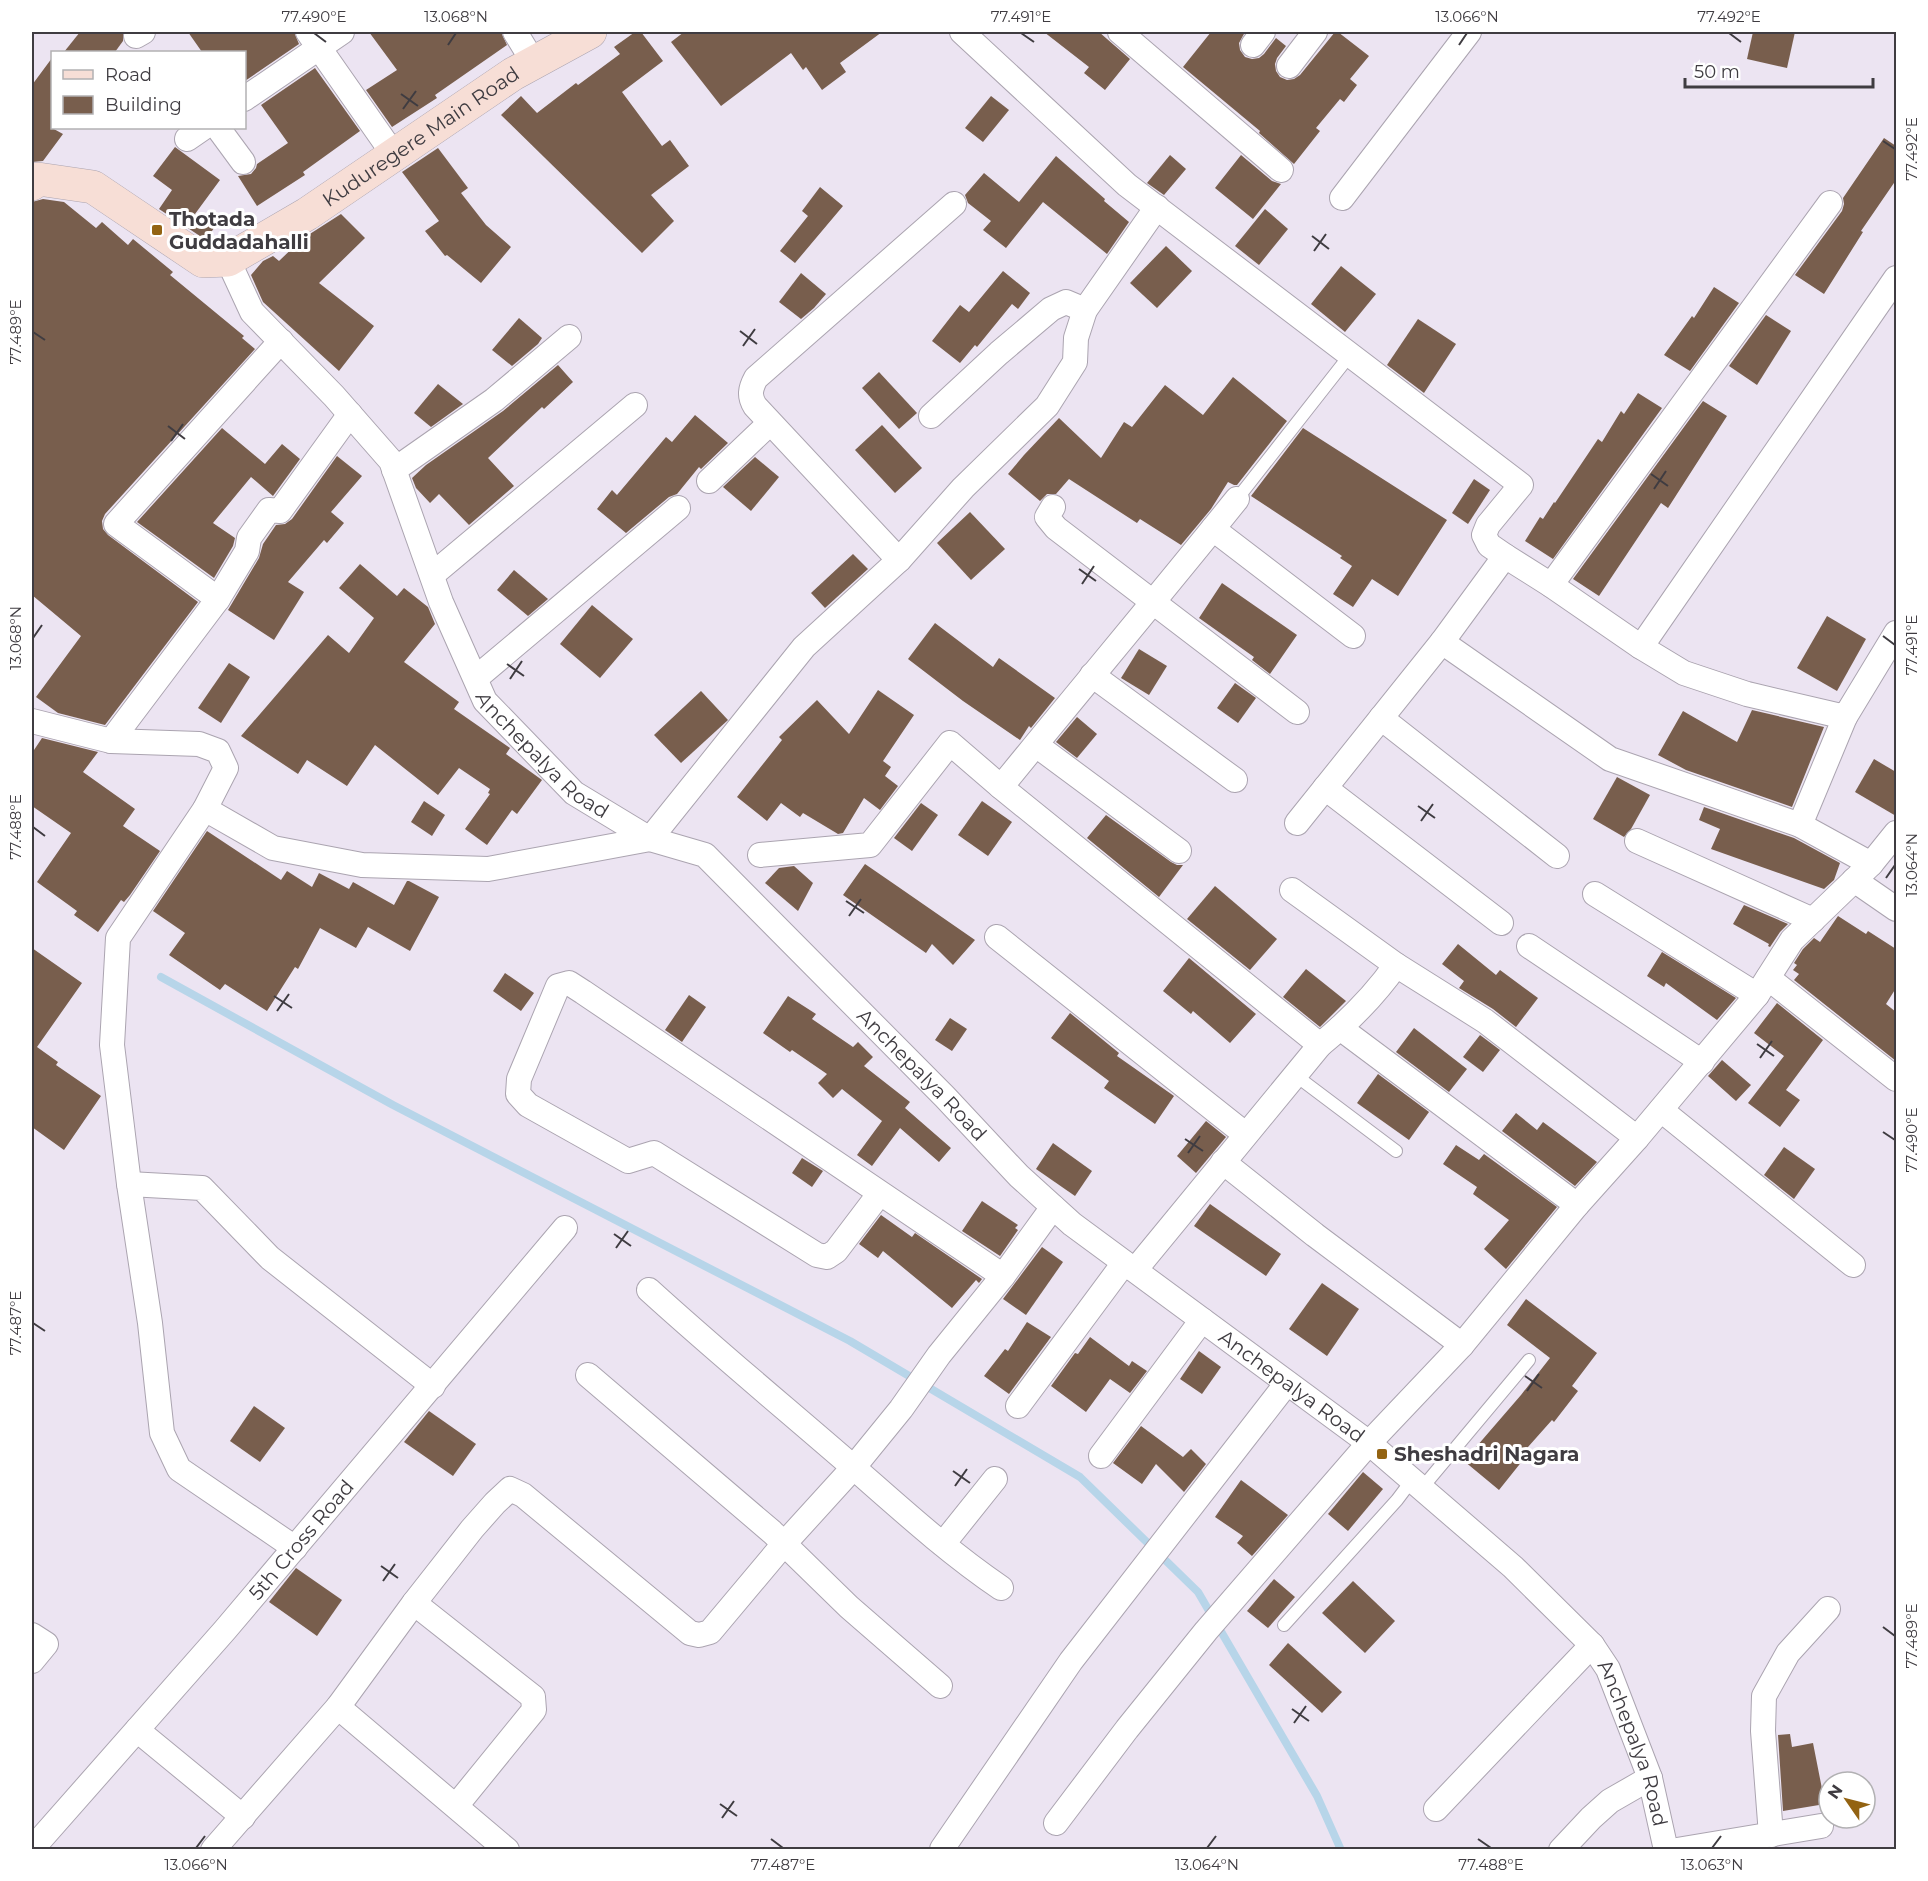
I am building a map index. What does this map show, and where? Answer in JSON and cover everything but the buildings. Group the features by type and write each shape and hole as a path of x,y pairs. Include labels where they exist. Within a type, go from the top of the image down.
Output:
{"street":[{"path":"246,97 314,39 342,32"},
{"path":"515,32 534,63"},
{"name":"Kuduregere Main Road","path":"228,260 307,214 513,74 590,32"},
{"path":"962,32 1126,184 1521,485 1488,525 1484,535 1490,545 1641,647 1684,673 1748,694 1845,717"},
{"path":"1120,32 1281,170"},
{"path":"1289,66 1315,32"},
{"path":"1342,198 1469,32"},
{"path":"314,39 394,155"},
{"path":"219,129 243,162"},
{"path":"32,184 38,179 93,187 203,261 228,260"},
{"path":"1551,585 1830,202"},
{"path":"899,560 755,406 750,398 751,387 756,378 954,204"},
{"path":"205,808 273,848 362,865 488,869 650,839 804,647 899,560 963,488 1047,406 1075,362 1076,338 1085,310 1156,207"},
{"name":"Anchepalya Road","path":"228,260 252,312 350,414 390,461 441,602 485,700 574,793 650,839 705,855 945,1097 1018,1176 1072,1224 1369,1443 1513,1567 1592,1645 1608,1669 1650,1778 1666,1850"},
{"path":"1641,647 1896,278"},
{"path":"931,416 1051,309 1066,302 1085,310"},
{"path":"394,470 494,400 569,336"},
{"path":"218,599 116,524 281,341"},
{"path":"432,575 635,405"},
{"path":"111,741 218,599 247,551 249,538 269,510 280,511 350,414"},
{"path":"708,481 770,423"},
{"path":"1001,787 1092,675 1154,604 1237,499"},
{"path":"1053,507 1047,517 1052,524 1297,712"},
{"path":"476,678 678,508"},
{"path":"1213,529 1353,636"},
{"path":"1297,823 1442,642 1506,556"},
{"path":"1800,825 1845,717 1896,633"},
{"path":"1442,642 1610,759 1800,825 1870,864"},
{"path":"1092,675 1235,780"},
{"path":"1381,718 1557,856"},
{"path":"32,721 111,741 199,744 218,751 226,768 205,808 118,938 112,1045 129,1184 150,1323 162,1433 179,1469 295,1548"},
{"path":"760,855 870,845 950,743 1001,787 1320,1045"},
{"path":"1036,745 1179,851"},
{"path":"1325,788 1501,922"},
{"path":"1056,1823 1206,1631 1369,1443 1461,1344 1577,1205 1702,1062 1762,986 1792,940 1870,864 1896,833"},
{"path":"1637,841 1812,920"},
{"path":"1854,880 1896,909"},
{"path":"1292,890 1396,965 1485,1021 1637,1138"},
{"path":"1595,894 1762,986 1896,1079"},
{"path":"997,937 1245,1134"},
{"path":"1530,946 1702,1062"},
{"path":"1018,1406 1130,1267 1320,1045 1340,1028 1386,980 1396,965"},
{"path":"880,1193 836,1251 827,1257 817,1255 654,1153 628,1161 528,1105 518,1094 519,1079 558,986 569,983 583,992 1003,1276"},
{"path":"1340,1028 1577,1205"},
{"path":"1661,1110 1853,1265"},
{"path":"1222,1162 1461,1344"},
{"path":"129,1184 202,1188 270,1258 433,1386"},
{"path":"213,1850 338,1707 414,1603 472,1529 510,1490 523,1495 690,1633 699,1635 710,1632 783,1545 853,1468 901,1409 939,1355 1003,1276 1053,1207"},
{"name":"5th Cross Road","path":"32,1849 295,1548 565,1228"},
{"path":"649,1290 909,1518 975,1571 1001,1588"},
{"path":"1101,1456 1202,1320"},
{"path":"588,1375 771,1532 849,1607 940,1686"},
{"path":"942,1850 1071,1661 1287,1383"},
{"path":"942,1544 995,1479"},
{"path":"414,1603 533,1697 534,1710 456,1806"},
{"path":"1771,1835 1763,1721 1764,1696 1788,1653 1827,1609"},
{"path":"32,1635 46,1644 32,1661"},
{"path":"1436,1809 1592,1645"},
{"path":"338,1707 507,1850"},
{"path":"137,1730 243,1817"},
{"path":"1561,1850 1610,1801 1650,1778"},
{"path":"1677,1850 1817,1827"}],"lane":[{"path":"1237,499 1350,355"},
{"path":"1295,1075 1396,1151"},
{"path":"1284,1625 1397,1500 1417,1484 1529,1360"}],"waterway":[{"path":"161,977 393,1105 850,1341 1080,1477 1198,1592 1317,1796 1341,1850"}],"place":[{"name":"Thotada Guddadahalli","path":"157,230"},
{"name":"Sheshadri Nagara","path":"1382,1454"}]}
